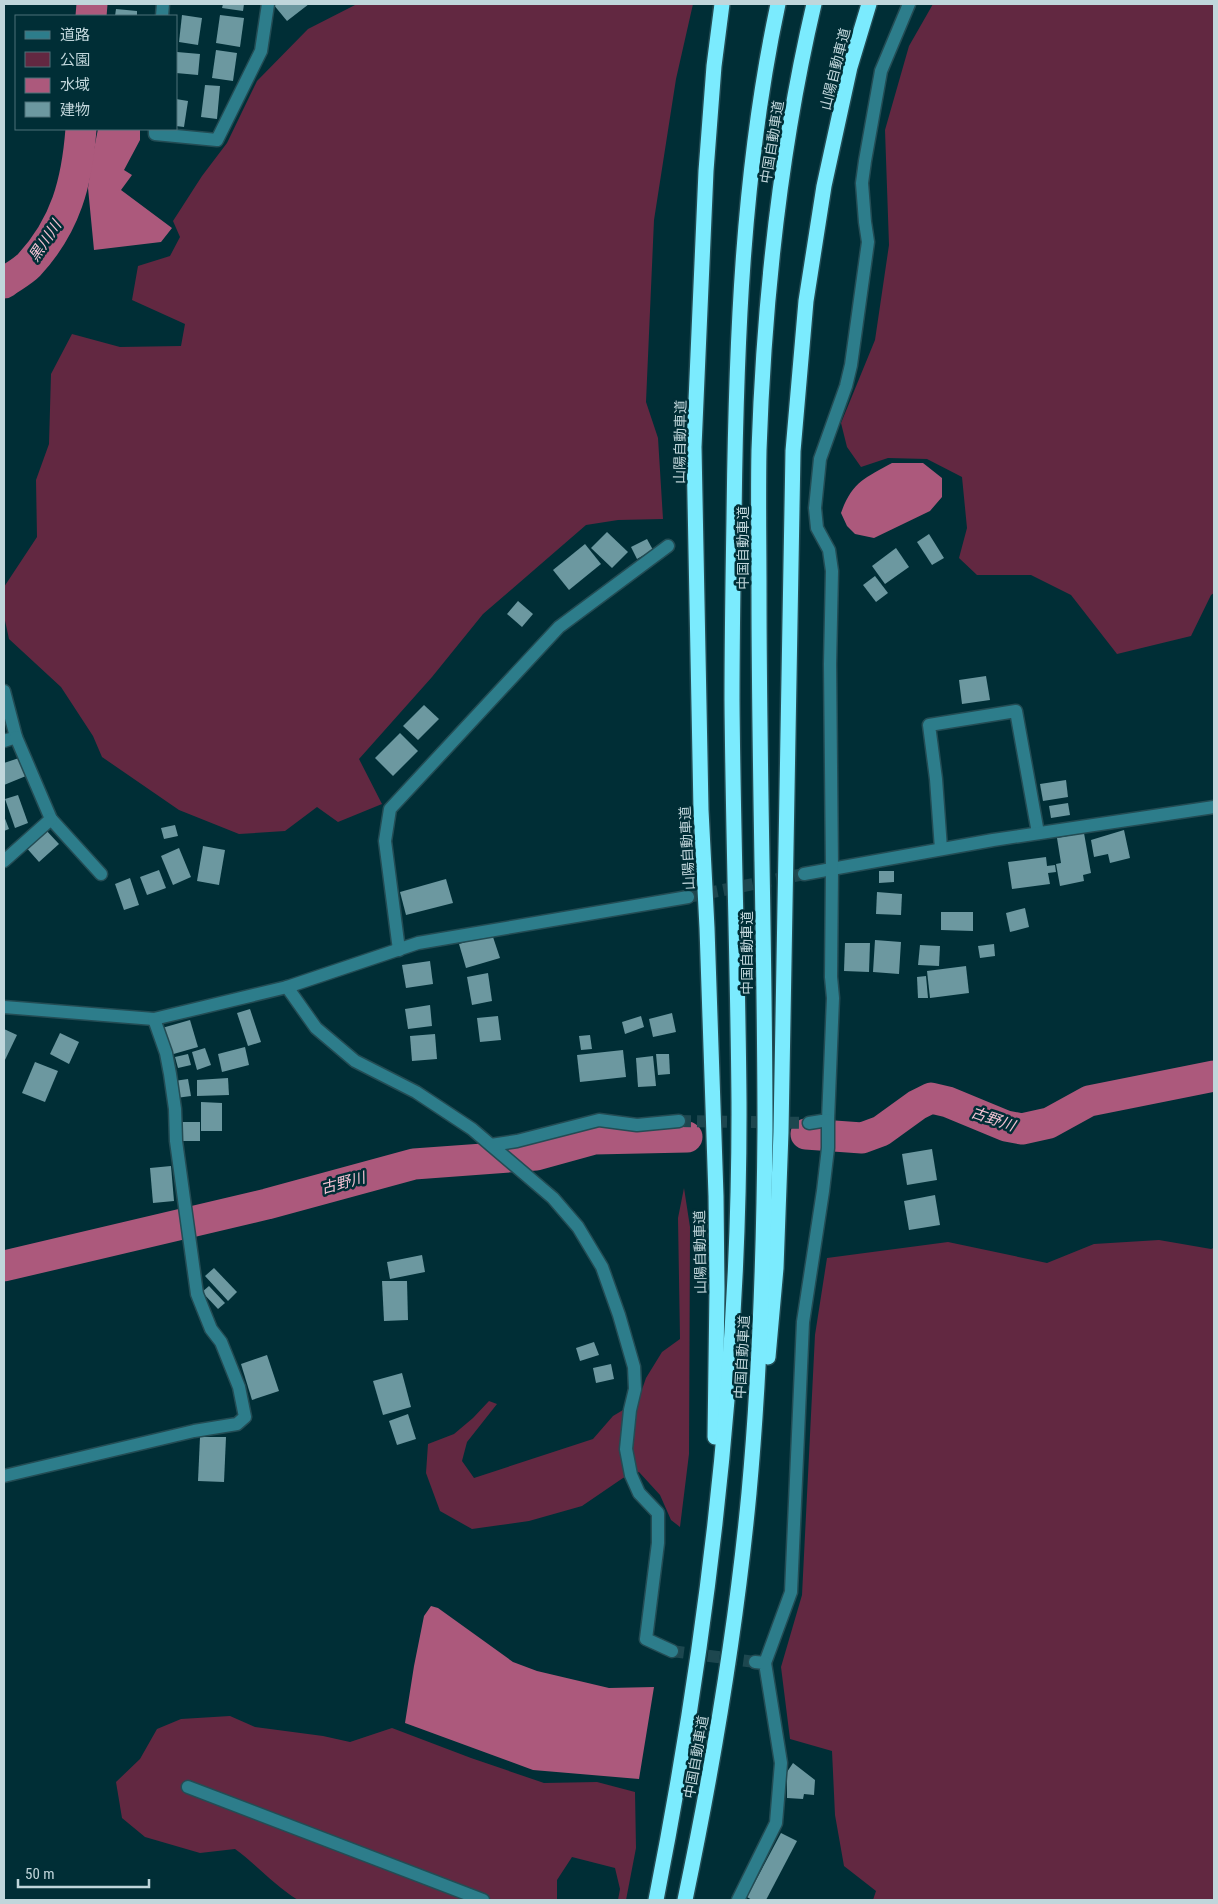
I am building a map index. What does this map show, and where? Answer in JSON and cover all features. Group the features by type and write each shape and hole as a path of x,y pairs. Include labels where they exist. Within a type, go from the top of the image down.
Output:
{"highway":[{"name":"山陽自動車道","path":"693,1690 703,1596 714,1453 717,1289 707,928 701,810 694,447 706,171 714,66 722,4"},
{"name":"中国自動車道","path":"656,1900 674,1811 706,1598 726,1413 733,1314 739,1103 732,693 736,362 749,187 771,34 778,4"},
{"name":"中国自動車道","path":"686,1900 717,1732 736,1606 757,1390 763,1264 765,1129 759,690 759,450 769,295 785,159 814,4"},
{"name":"山陽自動車道","path":"736,1606 753,1497 764,1404 776,1258 781,1132 793,452 806,301 824,186 850,67 869,4"}],"street":[{"path":"155,130 155,134 217,140 261,51 268,4"},
{"path":"738,1900 776,1824 781,1764 760,1663 791,1592 804,1322 828,1148 833,998 831,977 830,664 832,571 828,550 817,528 815,508 820,459 846,386 851,365 868,242 862,183 881,70 908,4"},
{"path":"399,950 385,841 390,809 559,627 668,546"},
{"path":"4,691 16,737 51,819 100,874"},
{"path":"941,849 936,779 928,725 1016,711 1038,833"},
{"path":"4,741 16,737"},
{"path":"804,874 1038,833 1214,807"},
{"path":"4,861 51,819"},
{"path":"4,1007 154,1019 287,987 418,943 688,897"},
{"path":"287,987 316,1028 355,1060 416,1092 472,1129 553,1198 578,1227 602,1267 619,1315 634,1367 635,1388 630,1410 626,1449 631,1475 639,1493 658,1513 658,1543 646,1639 672,1651"},
{"path":"4,1476 194,1431 237,1424 245,1417 239,1387 221,1342 211,1329 196,1294 176,1141 175,1109 170,1074 166,1052 154,1019"},
{"path":"491,1145 517,1141 599,1120 637,1125 678,1121"},
{"path":"809,1123 828,1120"},
{"path":"188,1787 483,1900"}],"green space":[{"path":"357,4 693,4 676,79 654,220 646,402 658,438 663,519 618,520 586,525 483,614 432,677 359,759 382,804 338,822 317,807 285,831 239,834 179,810 102,757 93,736 61,687 9,639 4,616 4,587 37,537 36,480 49,444 51,374 72,334 120,347 181,346 185,324 132,300 138,266 170,256 180,237 173,221 202,176 227,143 257,81 308,29"},
{"path":"933,4 1214,4 1214,593 1211,595 1191,636 1117,654 1071,595 1031,575 977,575 959,558 967,528 962,477 927,459 888,458 861,467 847,447 841,423 875,340 889,245 885,130 909,46"},
{"path":"684,1188 690,1227 689,1454 680,1527 671,1520 660,1495 639,1472 623,1478 582,1506 529,1521 472,1529 440,1511 426,1473 428,1444 454,1434 489,1401 497,1404 467,1442 462,1461 474,1478 593,1439 613,1416 638,1401 646,1378 662,1352 680,1339 678,1218"},
{"path":"1159,1240 1214,1248 1214,1900 873,1900 876,1891 844,1866 835,1815 832,1751 790,1739 781,1667 802,1595 815,1335 827,1258 948,1242 1047,1263 1094,1244"},
{"path":"230,1716 255,1727 323,1736 350,1742 392,1728 544,1783 597,1782 635,1792 636,1848 626,1900 618,1900 620,1889 615,1868 572,1857 557,1880 557,1900 298,1900 235,1849 200,1853 145,1837 122,1818 116,1782 140,1759 157,1729 181,1719"}],"water":[{"path":"98,130 140,130 140,140 124,170 132,175 121,190 172,228 161,242 94,250 88,188"},
{"path":"892,463 923,463 942,478 942,497 930,511 874,538 855,534 847,526 841,513 845,503 861,482"},
{"path":"431,1606 438,1608 513,1662 537,1671 609,1688 654,1687 639,1779 533,1770 405,1723 424,1616"}],"building":[{"path":"223,4 244,4 243,11 222,8"},
{"path":"273,4 309,4 287,21"},
{"path":"116,9 137,11 137,15 115,15"},
{"path":"182,15 202,18 198,45 179,42"},
{"path":"220,15 244,18 240,47 216,43"},
{"path":"216,50 237,53 233,81 212,78"},
{"path":"178,52 200,54 198,75 178,73"},
{"path":"205,85 220,86 217,119 201,117"},
{"path":"178,99 188,101 184,127 178,126"},
{"path":"607,532 628,552 612,568 591,548"},
{"path":"929,534 944,558 932,565 917,542"},
{"path":"647,539 653,550 637,559 631,547"},
{"path":"585,544 601,564 569,590 553,570"},
{"path":"896,548 909,567 885,584 872,566"},
{"path":"875,576 888,593 876,602 863,585"},
{"path":"518,601 533,614 522,627 507,614"},
{"path":"986,676 990,700 962,704 959,680"},
{"path":"424,705 439,719 418,740 403,726"},
{"path":"400,733 418,751 393,776 375,758"},
{"path":"19,758 26,776 4,785 4,763"},
{"path":"1066,780 1068,797 1043,801 1040,784"},
{"path":"18,795 28,823 15,828 5,799"},
{"path":"1068,803 1070,815 1051,818 1049,806"},
{"path":"4,816 9,829 4,831"},
{"path":"175,825 178,836 164,839 161,828"},
{"path":"44,828 59,844 39,862 24,845"},
{"path":"1124,830 1130,858 1110,863 1108,854 1094,857 1091,840"},
{"path":"1084,833 1091,873 1083,875 1084,881 1060,886 1056,864 1061,863 1057,838"},
{"path":"203,846 225,850 219,885 197,881"},
{"path":"179,848 191,877 173,885 161,856"},
{"path":"1046,857 1047,866 1055,865 1056,872 1048,873 1050,884 1012,889 1008,862"},
{"path":"159,870 166,888 147,895 140,877"},
{"path":"879,871 894,871 894,882 879,883"},
{"path":"130,878 139,905 124,910 115,884"},
{"path":"446,879 453,903 406,915 400,892"},
{"path":"877,892 902,894 901,915 876,914"},
{"path":"1025,908 1029,927 1010,932 1006,913"},
{"path":"941,912 973,912 973,931 941,930"},
{"path":"492,934 500,958 466,968 459,944"},
{"path":"875,940 901,942 899,974 873,972"},
{"path":"845,943 870,943 869,972 844,971"},
{"path":"994,944 995,956 980,958 978,946"},
{"path":"920,945 940,946 939,966 918,965"},
{"path":"430,961 433,984 406,988 402,965"},
{"path":"966,966 969,993 930,998 927,971"},
{"path":"488,973 492,1001 472,1005 467,977"},
{"path":"926,976 928,998 918,998 917,977"},
{"path":"430,1005 432,1026 408,1029 405,1009"},
{"path":"250,1009 261,1042 248,1046 237,1013"},
{"path":"672,1013 676,1032 653,1037 649,1019"},
{"path":"498,1016 501,1040 480,1042 477,1018"},
{"path":"641,1016 644,1027 625,1034 622,1022"},
{"path":"190,1020 198,1047 170,1055 162,1028"},
{"path":"4,1029 17,1035 4,1062"},
{"path":"60,1033 79,1042 69,1064 50,1054"},
{"path":"435,1034 437,1059 412,1061 410,1036"},
{"path":"590,1035 592,1049 581,1050 579,1036"},
{"path":"245,1047 249,1065 222,1072 218,1054"},
{"path":"205,1048 211,1065 197,1070 192,1052"},
{"path":"623,1050 626,1077 580,1082 577,1055"},
{"path":"188,1054 191,1065 178,1068 175,1057"},
{"path":"656,1054 669,1054 670,1074 658,1075"},
{"path":"653,1056 656,1086 638,1087 636,1058"},
{"path":"35,1062 58,1071 45,1102 22,1093"},
{"path":"228,1078 229,1095 197,1096 197,1080"},
{"path":"188,1079 191,1096 176,1098 174,1081"},
{"path":"201,1102 222,1103 222,1131 201,1131"},
{"path":"182,1122 200,1122 200,1141 182,1141"},
{"path":"932,1149 937,1180 907,1185 902,1154"},
{"path":"171,1166 174,1201 153,1203 150,1168"},
{"path":"935,1195 940,1225 909,1230 904,1201"},
{"path":"422,1255 425,1272 390,1279 387,1262"},
{"path":"214,1268 237,1292 228,1301 205,1276"},
{"path":"382,1281 407,1281 408,1320 384,1321"},
{"path":"209,1286 225,1303 218,1309 202,1292"},
{"path":"594,1342 599,1355 580,1361 576,1348"},
{"path":"267,1355 279,1391 252,1400 241,1364"},
{"path":"611,1364 614,1379 596,1383 593,1368"},
{"path":"402,1373 411,1407 383,1415 373,1381"},
{"path":"408,1414 416,1439 397,1445 389,1421"},
{"path":"200,1437 226,1437 224,1482 198,1481"},
{"path":"793,1763 815,1780 814,1795 804,1794 803,1799 787,1798 787,1772"},
{"path":"781,1833 797,1841 766,1900 752,1900 747,1897"}],"waterway":[{"name":"黒川川","path":"91,15 92,4"},
{"name":"黒川川","path":"4,283 29,265 42,250 61,218 73,185 81,130"},
{"name":"古野川","path":"806,1134 862,1138 881,1131 917,1105 931,1098 948,1102 1006,1126 1022,1129 1049,1123 1089,1101 1214,1076"},
{"name":"古野川","path":"4,1266 267,1204 414,1164 536,1155 594,1139 687,1137"}],"tunnel":[{"path":"688,897 804,874"},
{"path":"679,1121 809,1123"},
{"path":"672,1651 755,1662"}]}
